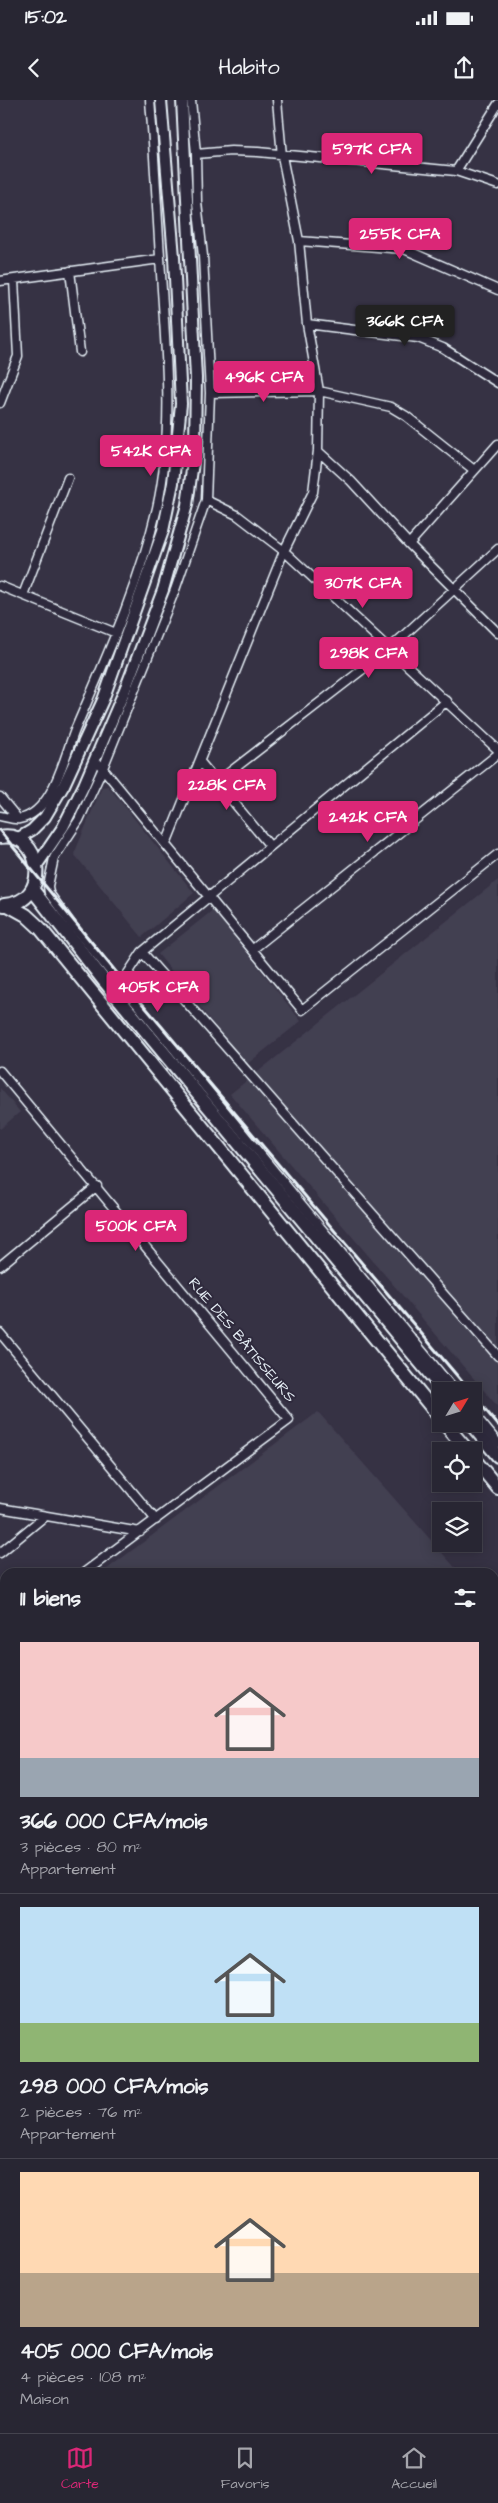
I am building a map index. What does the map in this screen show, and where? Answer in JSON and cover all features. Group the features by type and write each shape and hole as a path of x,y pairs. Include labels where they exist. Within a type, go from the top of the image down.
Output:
{"highway":[{"path":"0,837 16,839 28,848 37,865 38,876 32,889 22,900 4,905"},
{"path":"32,889 111,990 437,1382"},
{"path":"4,905 26,916 40,928 432,1408"},
{"path":"452,1432 460,1442"},
{"path":"478,1432 498,1456"},
{"path":"482,1469 498,1488"}],"street":[{"path":"0,816 18,819 32,813 44,804 58,776 116,633 141,564 155,517 167,448 166,359 150,100"},
{"path":"16,839 32,830 45,817 64,785 104,700 163,532 173,483 181,404 174,257 161,100"},
{"path":"37,865 63,827 94,761 164,590 187,505 195,448 196,378 182,100"},
{"path":"191,100 196,154 197,202 203,256 210,393 206,500 175,590 103,768 79,820 54,858 48,886 50,896 120,984 448,1382"},
{"path":"166,844 201,763 284,551 313,492 318,451 318,391 307,324 299,241 282,156 277,100"},
{"path":"456,171 498,104"},
{"path":"196,154 231,151 456,171 498,185"},
{"path":"299,241 404,249 498,290"},
{"path":"0,281 160,259"},
{"path":"70,271 80,352"},
{"path":"0,403 18,356 14,280"},
{"path":"307,324 418,338 443,348 498,383"},
{"path":"210,393 318,391 391,407 406,416 474,470"},
{"path":"409,544 498,444"},
{"path":"318,451 351,481 409,544 498,633"},
{"path":"23,595 68,478"},
{"path":"206,500 237,515 284,551 498,750"},
{"path":"217,782 389,649 498,549"},
{"path":"0,586 116,633"},
{"path":"120,984 142,952 447,701"},
{"path":"253,949 498,754"},
{"path":"94,761 103,768 302,1010 498,854"},
{"path":"201,763 270,846"},
{"path":"0,797 18,819"},
{"path":"142,952 498,1356"},
{"name":"RUE DES BÂTISSEURS","path":"0,1071 289,1420 156,1520"},
{"path":"0,1266 96,1186"},
{"path":"0,1333 156,1520 90,1568"},
{"path":"482,1424 498,1443"},
{"path":"0,1508 140,1532"},
{"path":"0,1553 45,1516"}],"shaded area":[{"path":"108,786 194,893 142,937 74,854 102,787"},
{"path":"498,880 498,1407 482,1388 482,1382 477,1382 230,1094"},
{"path":"213,910 301,1021 246,1065 158,954"},
{"path":"0,1088 20,1112 0,1129"},
{"path":"318,1412 432,1541 432,1552 441,1552 455,1568 108,1568"}],"railway":[{"path":"0,831 130,989 462,1382"},
{"path":"482,1406 498,1425"}]}
